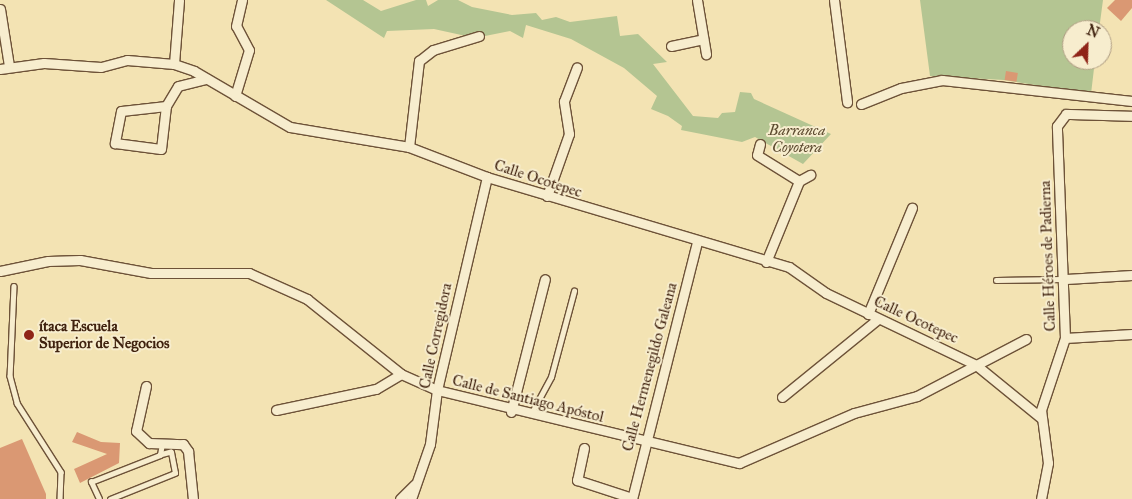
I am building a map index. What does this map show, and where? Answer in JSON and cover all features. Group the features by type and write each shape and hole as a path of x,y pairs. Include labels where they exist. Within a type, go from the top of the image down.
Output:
{"street":[{"path":"174,64 179,0"},
{"path":"235,96 248,50 236,26 242,0"},
{"path":"697,0 706,54"},
{"path":"834,0 847,102"},
{"path":"0,9 4,67"},
{"path":"409,146 419,61 433,50 480,36"},
{"path":"671,46 703,39"},
{"name":"Calle Ocotepec","path":"4,67 101,67 145,60 174,64 208,79 290,127 409,146 486,177 698,243 788,267 868,314 932,340 976,365 1041,418"},
{"path":"546,196 568,134 564,101 578,67"},
{"path":"166,106 121,111 115,143 161,149 166,106 186,81 208,79"},
{"path":"861,104 901,88 942,80 1132,101"},
{"name":"Calle Héroes de Padierna","path":"1041,499 1048,462 1041,418 1065,338 1066,279 1057,126 1066,114 1132,116"},
{"path":"760,144 757,155 799,181"},
{"path":"766,262 799,181 810,175"},
{"name":"Calle Corregidora","path":"411,499 414,485 430,444 437,390 486,177"},
{"path":"868,314 912,208"},
{"name":"Calle Hermenegildo Galeana","path":"632,499 645,441 698,243"},
{"name":"Calle de Santiago Apóstol","path":"0,272 48,260 80,260 151,273 249,273 307,299 401,374 437,390 511,412 645,441 726,462 752,461 803,433 917,396 1026,339"},
{"path":"1066,279 1132,275"},
{"path":"511,412 545,279"},
{"path":"782,397 878,319"},
{"path":"1065,338 1132,334"},
{"path":"276,410 376,389 401,374"},
{"path":"146,386 136,431 149,443 183,444 188,451 193,499"},
{"path":"584,448 577,480 632,499"},
{"path":"400,499 414,485"}],"lane":[{"path":"996,280 1066,279"},
{"path":"14,286 10,376 17,403 61,472 60,499"},
{"path":"530,415 550,377 574,291"},
{"path":"160,455 162,442"},
{"path":"99,499 91,482 171,452 174,474 110,499"}],"green space":[{"name":"Barranca Coyotera","path":"326,0 363,0 381,11 416,0 426,0 428,6 438,0 458,0 472,7 512,15 536,13 542,20 556,17 570,22 617,16 620,36 638,34 667,62 653,64 693,116 718,118 722,113 735,112 740,92 751,93 754,99 831,134 803,164 755,137 742,142 681,130 682,126 668,116 651,109 657,96 624,68 571,39 526,25 523,38 510,31 475,38 434,29 387,31 384,38"},
{"path":"920,0 1103,0 1100,20 1062,20 1062,70 1094,70 1091,94 1004,80 930,76"}],"building":[{"path":"1115,0 1132,0 1132,8 1121,21 1107,8"},
{"path":"1006,71 1018,73 1016,82 1005,80"},
{"path":"77,432 101,442 120,443 119,463 80,483 74,469 107,454 72,442"},
{"path":"22,439 46,494 46,499 0,499 0,448"}],"place":[{"name":"ítaca Escuela Superior de Negocios","path":"29,335"}]}
